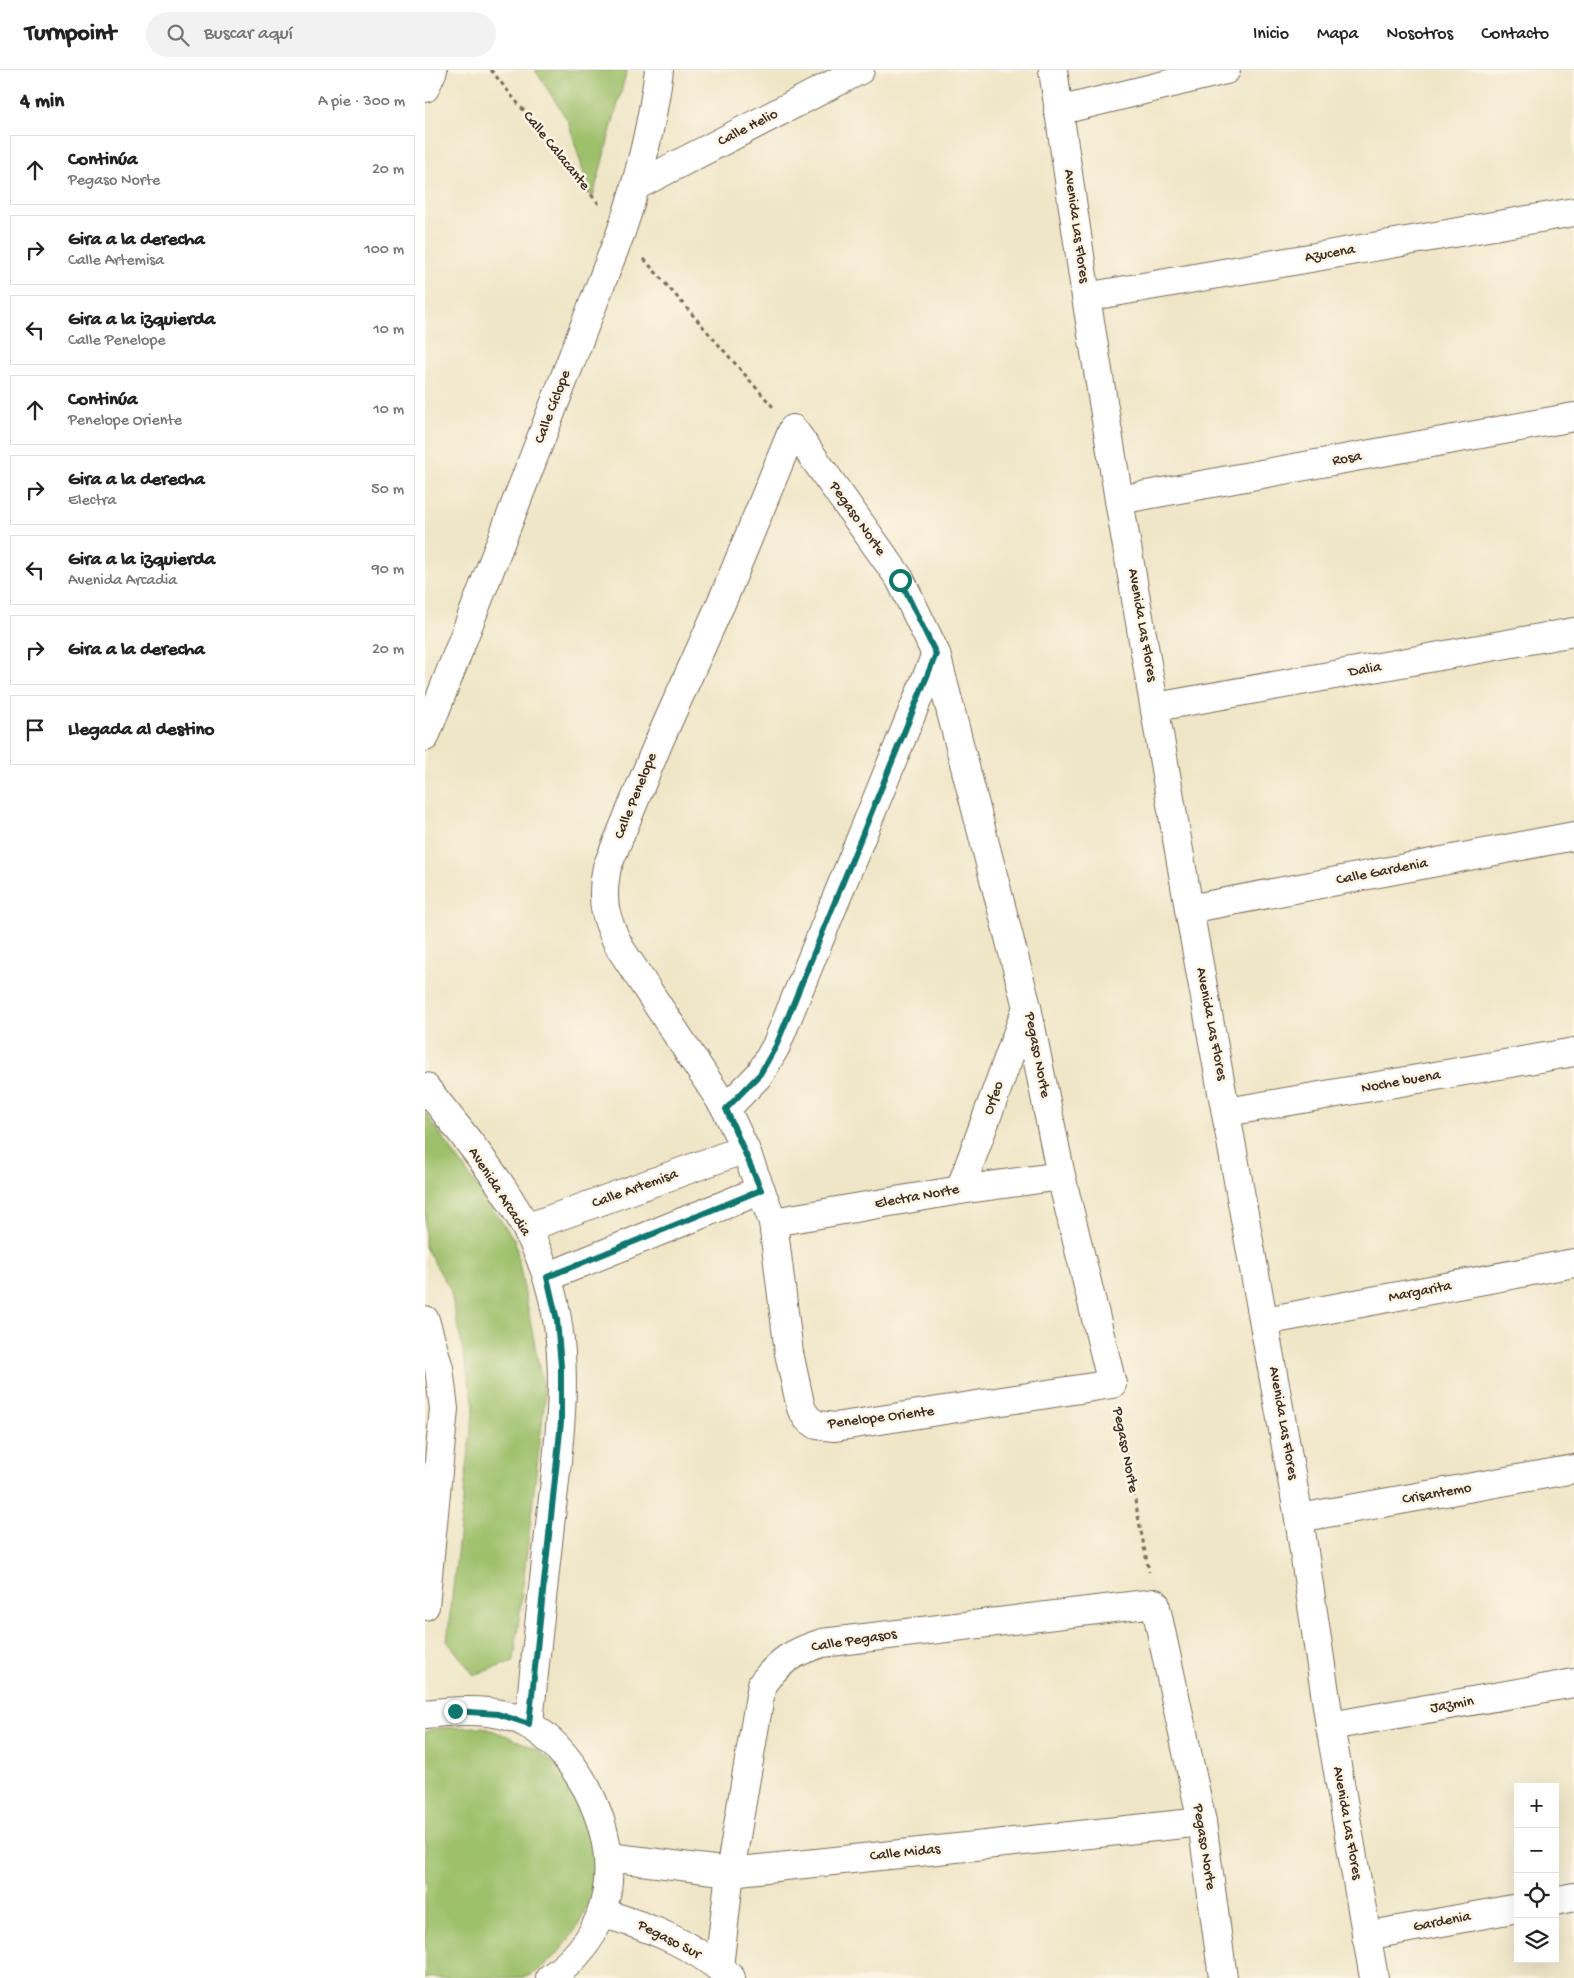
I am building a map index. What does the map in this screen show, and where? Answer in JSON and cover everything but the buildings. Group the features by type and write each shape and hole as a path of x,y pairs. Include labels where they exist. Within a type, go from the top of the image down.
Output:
{"street":[{"path":"425,88 433,70"},
{"name":"Calle Cíclope","path":"425,737 621,232 636,186 655,104 659,70"},
{"name":"Calle Helio","path":"636,186 860,70"},
{"name":"Avenida Las Flores","path":"1053,70 1086,297 1119,500 1156,707 1189,909 1265,1321 1299,1518 1330,1726 1374,1978"},
{"path":"1058,112 1226,70"},
{"name":"Azucena","path":"1086,297 1574,212"},
{"name":"Rosa","path":"1119,500 1574,417"},
{"name":"Pegaso Norte","path":"793,428 900,580 936,654 1027,1007 1061,1176 1112,1384"},
{"name":"Calle Penelope","path":"745,1149 726,1109 621,948 603,908 603,885 607,867 656,748 726,592 793,428"},
{"name":"Dalia","path":"1156,707 1574,632"},
{"path":"726,1109 760,1074 776,1046 936,654"},
{"name":"Calle Gardenia","path":"1189,909 1574,836"},
{"name":"Orfeo","path":"960,1190 1027,1007"},
{"name":"Noche buena","path":"1227,1112 1574,1052"},
{"name":"Avenida Arcadia","path":"425,1088 499,1185 526,1228 547,1277 557,1320 561,1366 561,1422 529,1724"},
{"name":"Calle Artemisa","path":"526,1228 745,1149"},
{"name":"Penelope Oriente","path":"745,1149 773,1222 789,1353 801,1408 807,1418 817,1425 835,1427 1112,1384"},
{"name":"Electra Norte","path":"773,1222 960,1190 1061,1176"},
{"path":"547,1277 761,1190"},
{"name":"Margarita","path":"1265,1321 1574,1264"},
{"path":"425,1320 439,1368 444,1409 425,1606"},
{"name":"Crisantemo","path":"1299,1518 1574,1469"},
{"name":"Pegaso Norte","path":"1155,1603 1202,1822 1223,1978"},
{"name":"Calle Pegasos","path":"725,1973 730,1872 762,1684 775,1666 790,1656 822,1643 1155,1603"},
{"name":"Jazmin","path":"1330,1726 1574,1683"},
{"path":"425,1714 455,1711 498,1714 529,1724 559,1749 578,1773 599,1813 609,1857 608,1888 602,1912 584,1946 563,1969 550,1978"},
{"name":"Calle Midas","path":"609,1857 730,1872 1202,1822"},
{"path":"1559,1900 1574,1897"},
{"name":"Gardenia","path":"1366,1936 1514,1909"},
{"name":"Pegaso Sur","path":"602,1912 652,1929 681,1943 725,1973"}],"path":[{"name":"Calle Calacante","path":"491,70 621,232"},
{"path":"621,232 793,428"},
{"name":"Pegaso Norte","path":"1112,1384 1155,1603"}],"green space":[{"path":"535,70 627,70 592,200 568,121"},
{"path":"425,1112 515,1241 545,1398 514,1661 474,1675 447,1641 474,1405 450,1289 425,1247"},
{"path":"483,1727 527,1745 547,1757 564,1774 587,1816 593,1839 595,1862 593,1885 587,1907 576,1928 562,1948 542,1968 527,1977 425,1978 425,1732 436,1728"}],"route":[{"path":"455,1711 498,1714 529,1724 561,1422 561,1366 557,1320 547,1277 761,1190 745,1149 726,1109 745,1092 760,1074 776,1046 936,654 900,580"}]}
